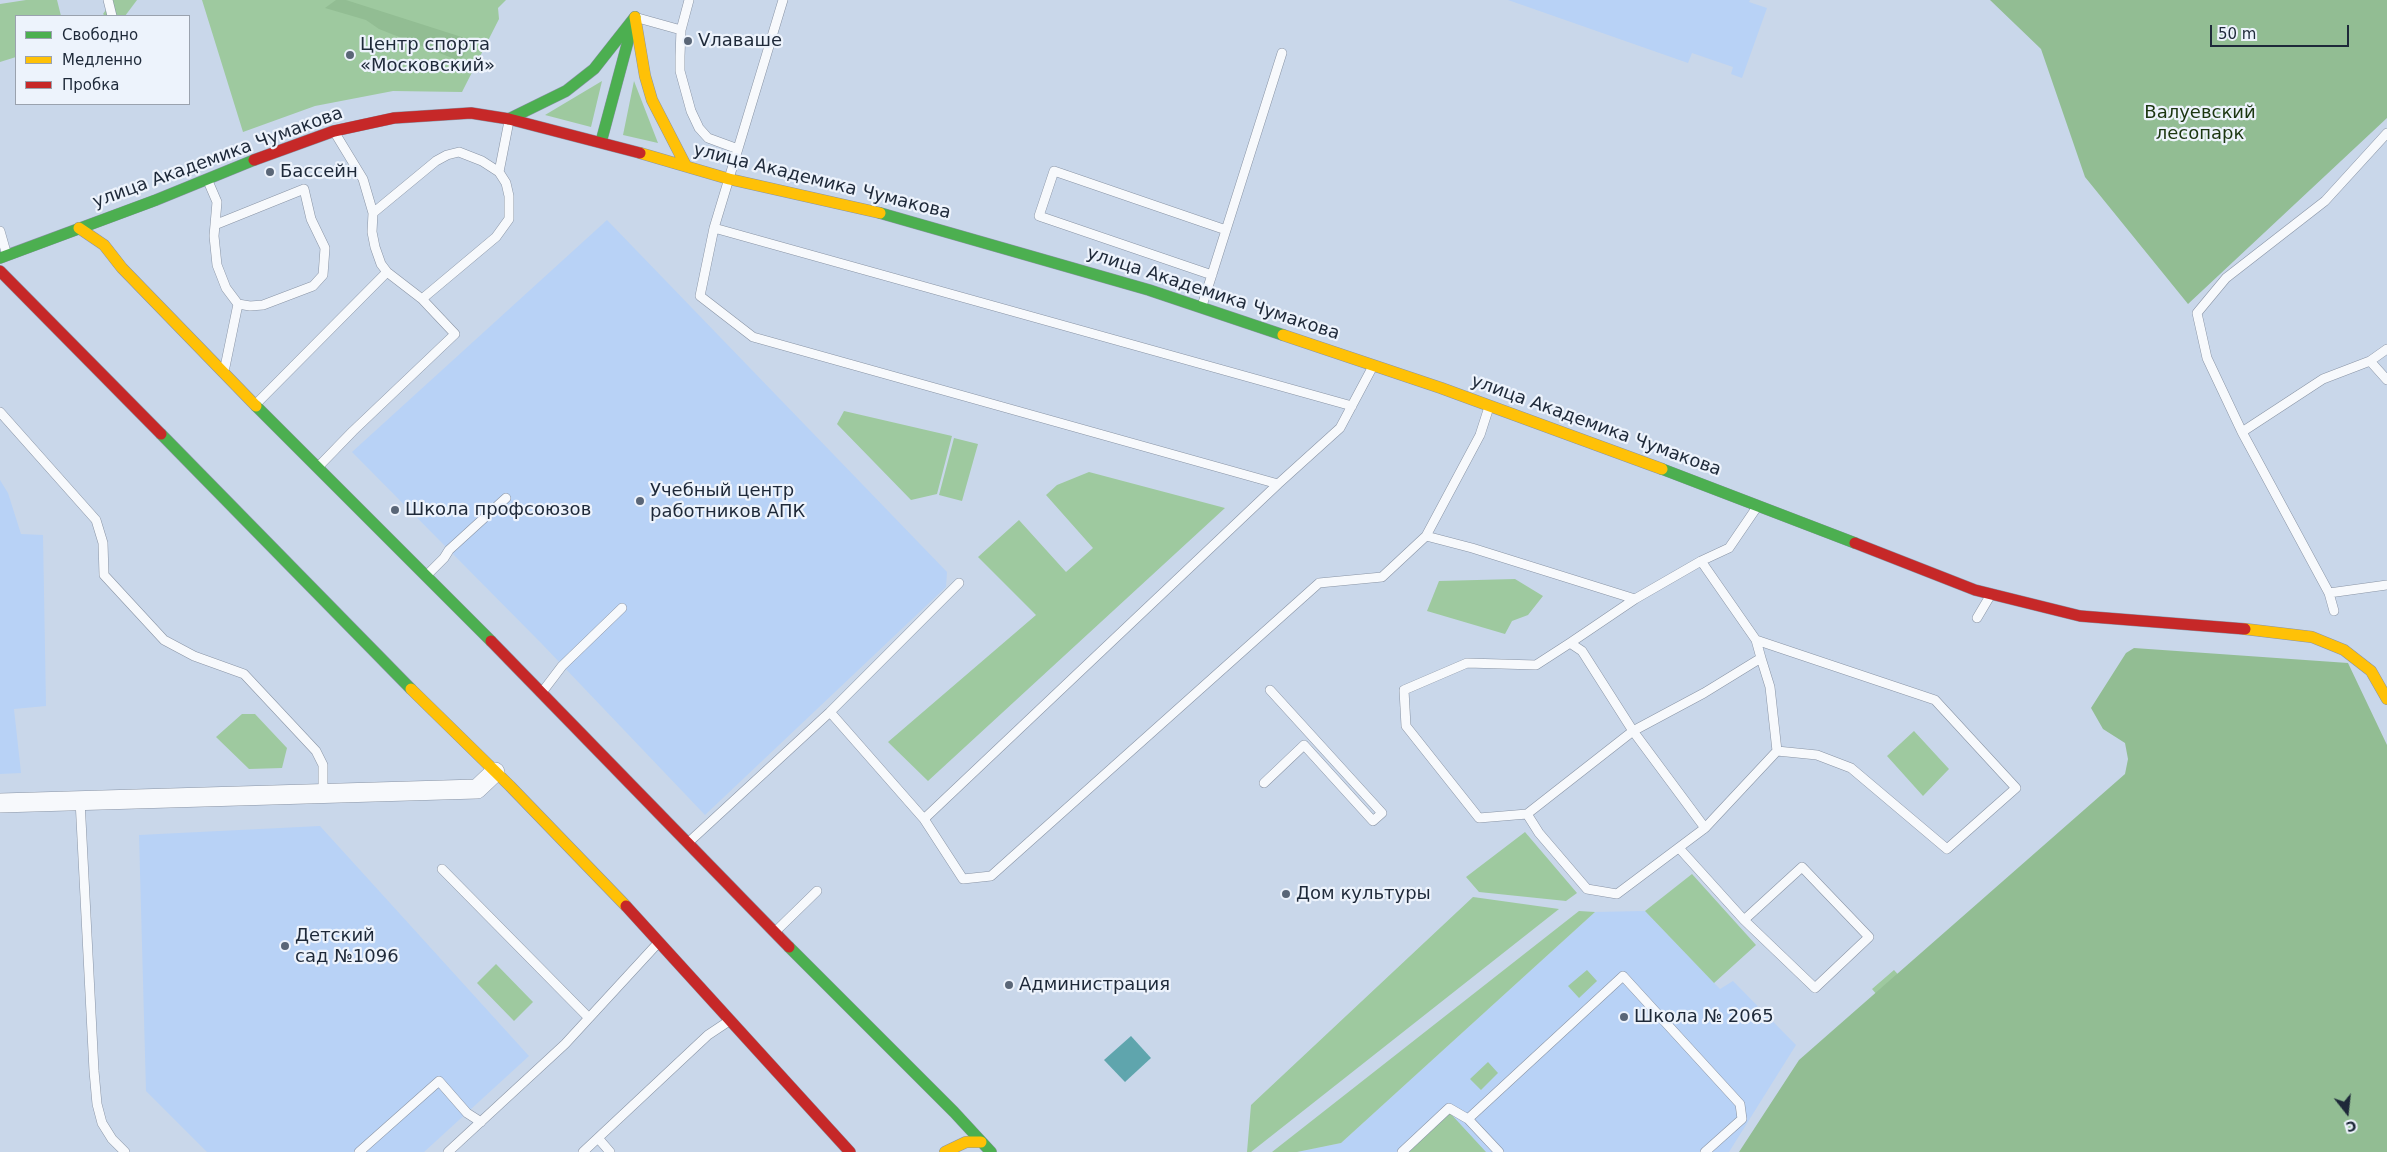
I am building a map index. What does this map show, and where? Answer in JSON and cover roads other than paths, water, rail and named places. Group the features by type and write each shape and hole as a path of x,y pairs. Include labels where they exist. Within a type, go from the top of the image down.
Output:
{"street":[{"path":"509,119 566,91 587,74 609,50 635,12"},
{"path":"601,142 635,12"},
{"path":"635,12 645,76 652,100 658,117 686,166"},
{"name":"улица Академика Чумакова","path":"4,256 156,200 207,178 334,130 394,118 470,112 509,119 601,142 729,179 902,218 1202,307 1490,406 1758,504 1975,590 2080,616 2202,624 2312,637 2344,650 2372,672 2387,698"},
{"path":"79,228 104,245 122,268 255,405 427,575 541,694 774,932 954,1112 991,1152"},
{"path":"0,271 660,941 850,1152"},
{"path":"0,803 477,789 494,772"},
{"path":"945,1152 966,1142 981,1142"}],"lane":[{"path":"108,0 112,15"},
{"path":"689,0 681,30 680,71 691,111 699,128 708,138 738,149"},
{"path":"783,0 714,228 700,296 753,337 1278,484"},
{"path":"635,12 681,30"},
{"path":"1202,307 1282,54"},
{"path":"499,172 509,119"},
{"path":"318,468 353,431 455,334 422,300 387,272 381,264 372,232 373,213 363,179 334,130"},
{"path":"2334,611 2329,593 2242,432 2207,358 2197,313 2226,278 2325,201 2387,133"},
{"path":"373,213 436,161 447,155 460,152 482,161 499,172 506,183 509,196 509,219 496,237 422,300"},
{"path":"1212,275 1039,216 1054,171 1226,230"},
{"path":"207,178 218,202 217,224 214,236 217,265 226,288 238,304 250,306 263,304 313,286 324,275 325,248 311,219 304,189 217,224"},
{"path":"714,228 1352,406"},
{"path":"0,231 4,256"},
{"path":"255,405 387,272"},
{"path":"224,373 238,304"},
{"path":"2242,432 2323,379 2370,361 2387,349"},
{"path":"2370,361 2387,380"},
{"path":"924,819 1278,484 1340,428 1373,366"},
{"path":"830,712 924,819 963,879 991,876 1319,583 1382,577 1426,536 1480,435 1490,406"},
{"path":"0,412 96,520 103,544 104,575 164,640 194,656 244,674 316,751 323,765 323,793"},
{"path":"427,575 444,558 449,550 506,498"},
{"path":"1758,504 1756,510 1729,548 1701,561 1635,599 1536,665 1467,663 1404,690 1406,726 1479,818 1527,814 1633,731 1704,693 1761,658"},
{"path":"1426,536 1472,548 1635,599"},
{"path":"1527,814 1538,833 1587,889 1617,894 1705,828 1777,751 1770,686 1756,640 1701,561"},
{"path":"688,843 830,712 959,583"},
{"path":"2329,593 2387,585"},
{"path":"1977,618 1992,594"},
{"path":"541,694 562,666 622,608"},
{"path":"1756,640 1935,700 2016,788 1947,849 1851,768 1816,755 1777,751"},
{"path":"1570,643 1582,651 1633,731 1705,828"},
{"path":"1264,783 1304,745 1373,821 1382,813 1270,690"},
{"path":"80,800 97,1104 102,1123 112,1139 125,1152"},
{"path":"1679,848 1744,920 1814,988 1869,937 1802,867 1744,920"},
{"path":"442,869 588,1018"},
{"path":"774,932 817,891"},
{"path":"448,1152 565,1044 660,941"},
{"path":"1468,1119 1623,976 1740,1104 1742,1119 1706,1152"},
{"path":"583,1152 708,1034 732,1020"},
{"path":"358,1152 438,1081 467,1113 481,1122"},
{"path":"1402,1152 1450,1108 1468,1119 1499,1152"},
{"path":"598,1138 610,1152"}],"place":[{"name":"Vлаваше","path":"688,41"},
{"name":"Центр спорта «Московский»","path":"350,55"},
{"name":"Бассейн","path":"270,172"},
{"name":"Учебный центр работников АПК","path":"640,501"},
{"name":"Школа профсоюзов","path":"395,510"},
{"name":"Дом культуры","path":"1286,894"},
{"name":"Детский сад №1096","path":"285,946"},
{"name":"Администрация","path":"1009,985"},
{"name":"Школа № 2065","path":"1624,1017"}],"park label":[{"name":"Валуевский лесопарк","path":"2200,123"}]}
